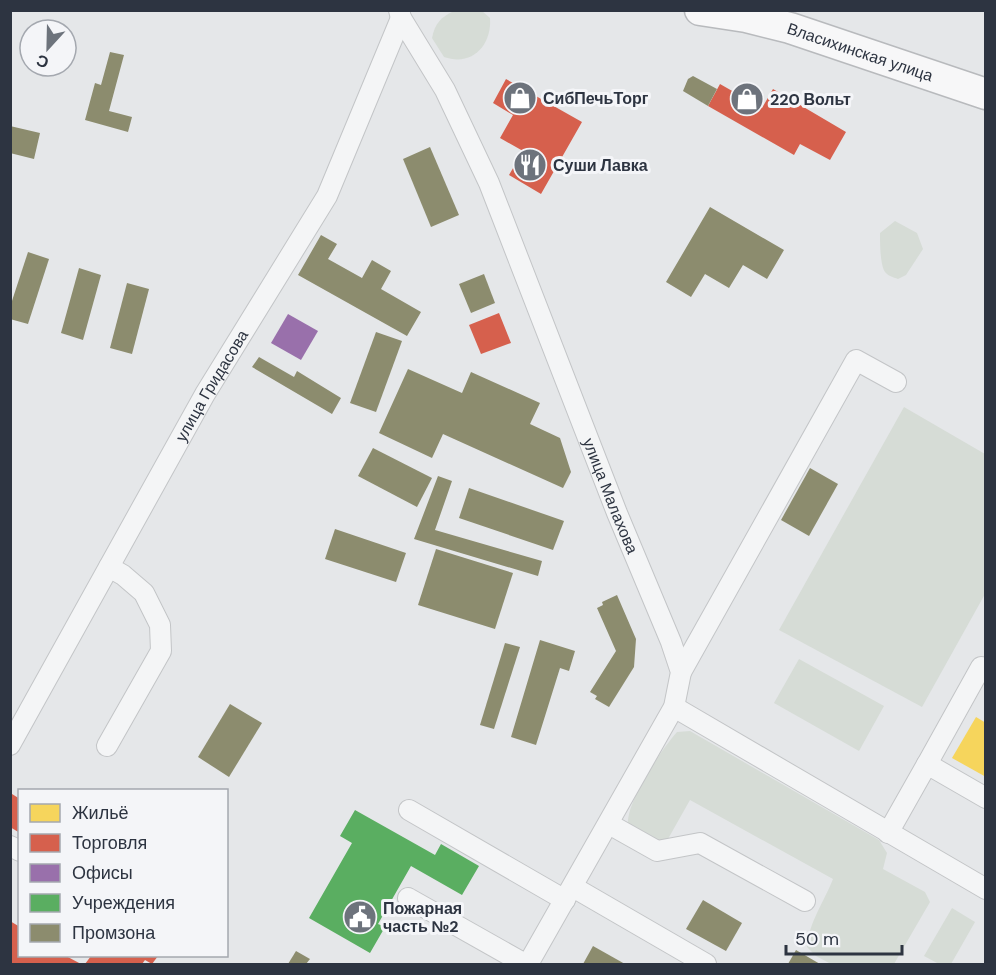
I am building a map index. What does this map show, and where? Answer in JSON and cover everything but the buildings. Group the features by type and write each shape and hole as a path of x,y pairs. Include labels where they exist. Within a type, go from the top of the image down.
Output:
{"highway":[{"name":"Власихинская улица","path":"700,10 759,14 833,42 986,94"}],"street":[{"name":"улица Гридасова","path":"10,745 205,394 327,196 400,14"},
{"name":"улица Малахова","path":"400,14 445,90 489,183 681,672 674,707 569,894 526,964"},
{"path":"681,672 856,360 896,382"},
{"path":"107,746 161,651 160,625 144,592 109,567"},
{"path":"888,833 981,667"},
{"path":"674,707 986,889"},
{"path":"927,764 986,798"},
{"path":"409,810 706,964"},
{"path":"609,824 657,851 700,843 806,901"},
{"path":"408,898 526,964"}],"shaded area":[{"path":"454,11 482,11 490,18 488,37 484,45 471,56 463,59 444,57 432,38 439,21"},
{"path":"895,221 917,233 923,249 906,275 898,279 885,272 880,247 880,233"},
{"path":"904,407 985,454 985,594 922,707 779,630"},
{"path":"799,659 884,706 859,751 774,703"},
{"path":"690,731 879,840 887,853 883,869 925,892 930,902 894,964 831,964 816,956 807,947 808,938 833,879 690,800 664,846 628,825 638,790 654,763 677,732"},
{"path":"952,908 975,922 951,964 939,964 924,956"}],"place":[{"name":"СибПечьТорг","path":"520,98"},
{"name":"220 Вольт","path":"747,99"},
{"name":"Суши Лавка","path":"530,165"},
{"name":"Пожарная часть №2","path":"360,917"}]}
